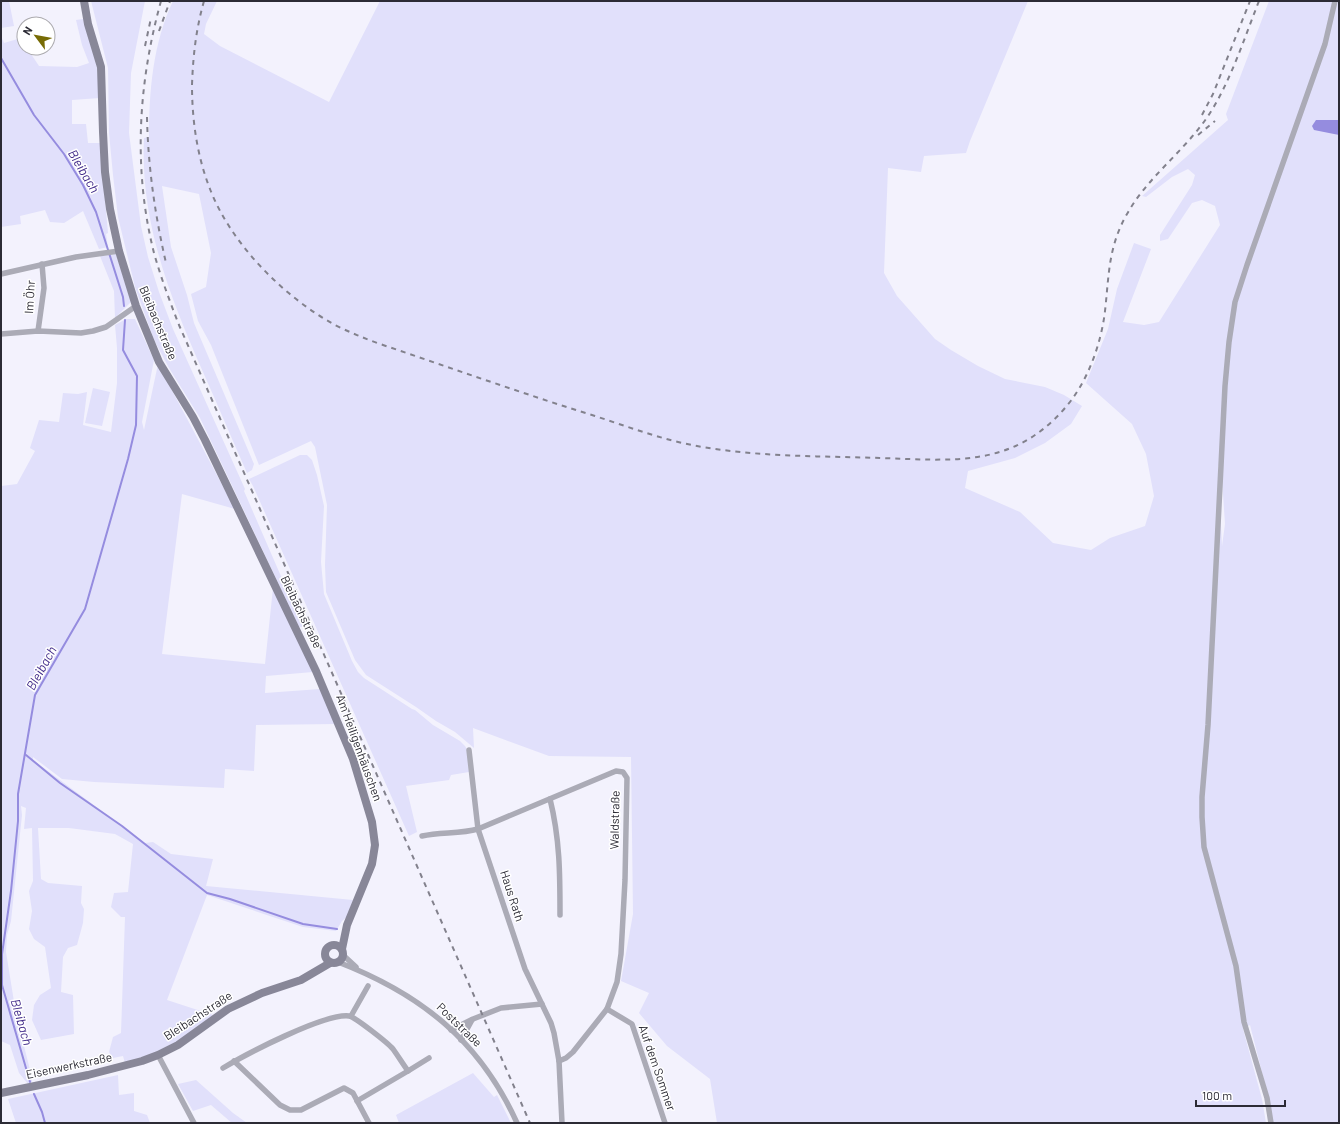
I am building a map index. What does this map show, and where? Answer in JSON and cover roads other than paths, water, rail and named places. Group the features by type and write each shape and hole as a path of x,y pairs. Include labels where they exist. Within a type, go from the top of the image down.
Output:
{"main road":[{"name":"Bleibachstraße","path":"84,1 88,24 101,67 105,172 115,251 159,362 193,416 316,671"},
{"name":"Am Heiligenhäuschen","path":"316,671 353,759 363,789 374,832 375,845 372,864 335,955"},
{"name":"Bleibachstraße","path":"142,1061 178,1045 228,1009 246,1000 301,980 312,974 335,955"},
{"name":"Eisenwerkstraße","path":"1,1092 88,1075 142,1061"}],"street":[{"path":"1271,1123 1266,1098 1244,1022 1236,966 1204,847 1203,832 1202,797 1208,725 1225,386 1229,342 1236,302 1247,265 1324,44 1335,1"},
{"path":"1,274 76,257 115,251"},
{"name":"Im Öhr","path":"38,331 44,288 42,264"},
{"path":"1,334 38,331 81,333 93,331 106,327 136,306"},
{"name":"Haus Rath","path":"470,750 478,829 525,969 551,1023 557,1044 562,1123"},
{"name":"Waldstraße","path":"422,836 435,833 468,832 478,829 616,771 623,772 627,778 625,880 621,954 617,982 607,1009 573,1052 566,1058 559,1061"},
{"path":"550,799 556,822 560,861 560,915"},
{"name":"Poststraße","path":"335,955 412,999 428,1010 451,1030 478,1058 493,1079 505,1098 517,1123"},
{"path":"351,1016 368,986"},
{"path":"451,1030 473,1019 501,1008 542,1004"},
{"name":"Auf dem Sommer","path":"607,1009 632,1024 665,1123"},
{"path":"223,1068 274,1041 321,1021 338,1016 351,1016 392,1048 408,1072"},
{"path":"461,1040 473,1019"},
{"path":"158,1055 194,1123"},
{"path":"357,1101 408,1072 429,1058"},
{"path":"234,1061 280,1105 290,1110 301,1110 344,1088 353,1093 369,1123"}],"waterway":[{"name":"Bleibach","path":"1,58 34,115 64,154 83,185 96,212 123,297 124,306"},
{"name":"Bleibach","path":"30,1082 2,985 2,954 11,891 18,821 18,794 35,695 85,609 128,459 136,425 137,376 123,350 125,320"},
{"path":"26,755 60,783 122,826 207,893 230,899 303,924 337,929"},
{"name":"Bleibach","path":"34,1094 45,1123"}],"railway":[{"path":"161,1 147,64 141,127 141,159 147,222 160,272 179,325 530,1123"},
{"path":"159,31 170,1"},
{"path":"204,1 195,43 192,85 196,138 205,176 210,189 231,230 261,267 297,300 335,325 383,345 542,399 646,433 697,446 720,450 765,454 932,460 980,457 1002,451 1024,442 1045,428 1073,398 1092,363 1100,337 1105,311 1110,262 1116,238 1121,226 1135,201 1144,189 1197,131 1214,106 1236,62 1259,1"},
{"path":"1202,115 1213,94 1250,1"},
{"path":"145,46 151,18"},
{"path":"147,117 153,191 166,263"},
{"path":"1198,135 1215,121"}]}
